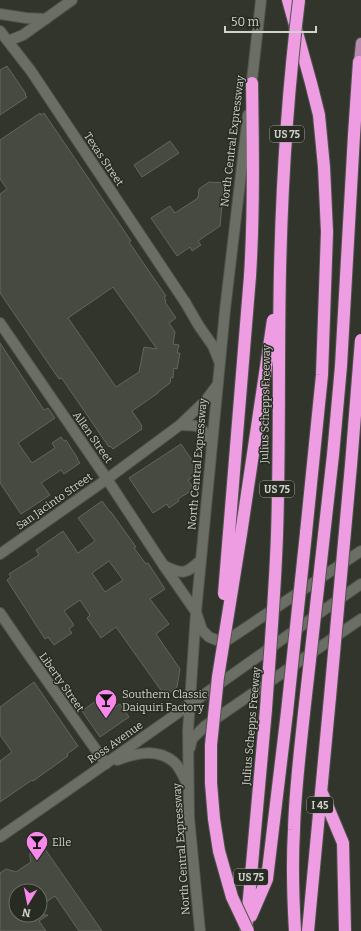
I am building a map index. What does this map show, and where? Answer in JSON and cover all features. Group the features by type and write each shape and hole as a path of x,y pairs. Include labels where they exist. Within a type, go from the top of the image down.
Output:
{"highway":[{"path":"247,930 267,880 287,712 322,375 327,232 324,167 319,115 288,0"},
{"name":"Julius Schepps Freeway","path":"247,930 266,709 277,535 280,269 287,128 299,0"},
{"path":"295,931 293,873 296,792 334,455 341,366 352,164 360,64"},
{"path":"247,930 232,897 219,851 214,819 211,783 211,753 250,276 253,205 252,83"},
{"path":"217,681 253,458 280,269"},
{"name":"I 45","path":"308,931 351,465 361,340"},
{"path":"321,792 344,843 346,931"}],"main road":[{"path":"4,43 23,35 72,0"},
{"path":"252,0 256,8 258,20"},
{"name":"North Central Expressway","path":"200,931 189,817 188,731 196,612 225,310 261,0"},
{"path":"0,14 46,19"},
{"name":"Texas Street","path":"0,31 4,43 35,78 185,302 213,346 220,364"},
{"path":"360,64 361,43"},
{"name":"Allen Street","path":"0,324 107,479 196,612"},
{"name":"San Jacinto Street","path":"0,554 107,479 180,425 206,400 218,384"},
{"path":"180,425 195,425 205,432 212,446"},
{"path":"196,612 202,630 209,637 219,641 229,639 361,551"},
{"path":"164,566 183,572 191,570 201,560"},
{"name":"Ross Avenue","path":"0,837 191,703 217,681 361,584"},
{"name":"Liberty Street","path":"0,613 106,764"},
{"path":"188,756 192,739 205,726 361,619"},
{"path":"106,764 140,753 154,753 164,756 174,763 188,786"}],"building":[{"path":"7,66 27,97 0,115 0,70"},
{"path":"40,113 41,115 44,113 131,241 129,242 166,296 164,297 165,302 176,318 169,323 175,332 173,344 179,345 177,353 180,353 177,369 174,368 173,378 171,377 170,383 158,393 132,411 142,426 142,429 113,449 110,446 109,447 63,380 61,378 59,379 0,293 0,194 7,189 0,179 0,140","holes":["113,287 157,349 144,347 139,372 116,387 68,318"]},
{"path":"170,141 179,153 142,177 134,165"},
{"path":"209,182 224,183 220,226 198,241 201,245 192,251 190,247 177,256 151,218 170,206 175,213 198,198 199,189"},
{"path":"0,343 44,410 48,408 55,418 18,443 32,463 55,448 52,443 61,437 64,441 66,440 80,463 64,474 61,470 41,483 50,495 21,514 0,483"},
{"path":"181,444 200,472 188,480 194,489 178,499 179,501 169,508 167,504 153,513 129,478"},
{"path":"102,501 136,547 134,548 146,564 148,563 165,589 150,599 169,624 156,634 180,669 177,687 165,696 116,627 101,638 87,618 90,615 80,600 64,611 74,625 69,629 72,633 54,645 48,637 45,639 7,580 11,577 9,574 39,555 36,550 63,531 78,553 95,541 78,518","holes":["109,561 123,580 105,592 92,573"]},
{"path":"34,682 78,746 67,754 68,756 0,802 0,761 12,752 0,735 0,707"},
{"name":"Southern Classic Daiquiri Factory","path":"100,698 109,711 120,704 129,717 100,737 82,711"},
{"path":"40,845 43,850 45,849 102,931 79,931 55,896 48,901 48,883 8,883 8,923 40,923 46,931 0,931 0,873 6,869 16,872 31,862 30,853"}],"place":[{"name":"Southern Classic Daiquiri Factory","path":"106,720"},
{"name":"Elle","path":"37,862"}]}
